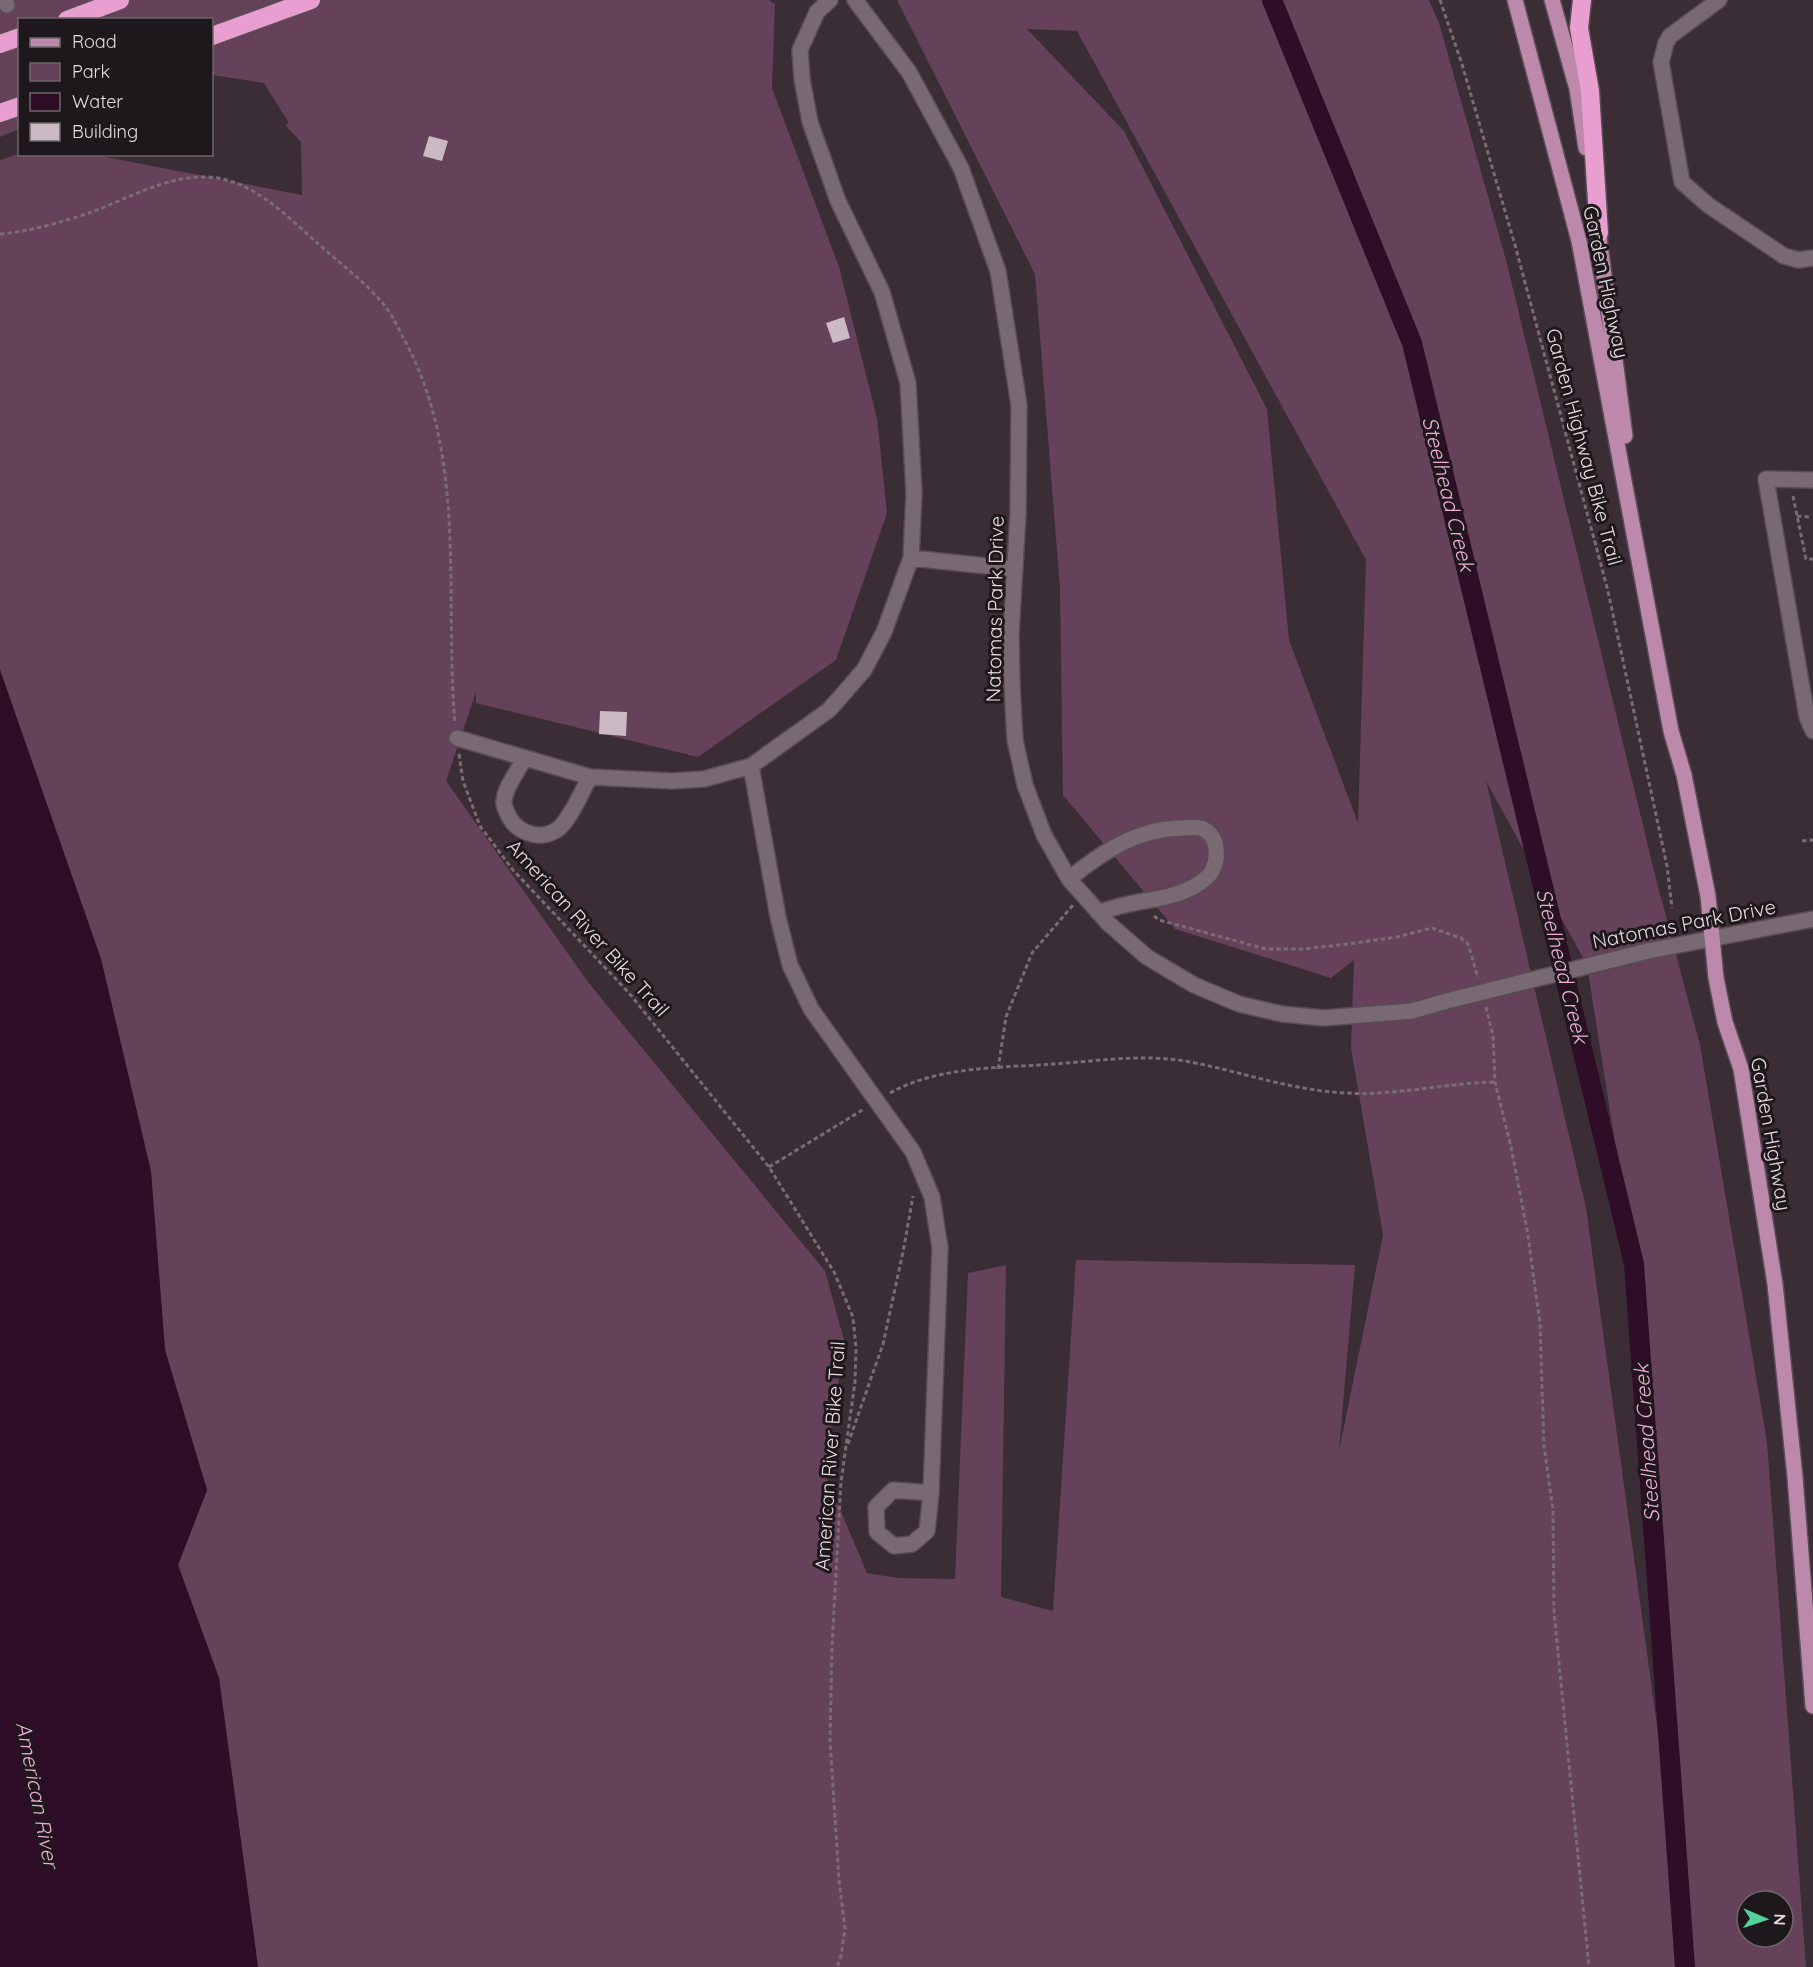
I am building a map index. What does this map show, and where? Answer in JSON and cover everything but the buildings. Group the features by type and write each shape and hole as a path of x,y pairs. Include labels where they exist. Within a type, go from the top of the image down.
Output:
{"highway":[{"path":"72,18 120,0"},
{"path":"213,36 311,0"},
{"path":"1582,0 1579,28 1590,91 1599,233"},
{"path":"0,44 18,38"},
{"path":"0,113 18,107"}],"main road":[{"name":"Garden Highway","path":"1515,0 1579,241 1671,731 1684,775 1708,896 1716,978 1725,1022 1741,1069 1775,1284 1793,1455 1813,1706"},
{"name":"Garden Highway","path":"1552,0 1577,89 1599,233 1642,576"}],"street":[{"path":"457,738 590,777 672,781 704,779 751,766 829,710 864,670 884,632 911,558 914,493 908,383 882,292 838,201 814,133 802,79 800,50 817,12 830,0"},
{"name":"Natomas Park Drive","path":"855,0 909,72 962,168 998,271 1019,405 1018,514 1011,644 1015,740 1025,785 1044,835 1069,879 1099,913 1147,957 1194,985 1239,1004 1282,1014 1324,1018 1412,1011 1648,951 1813,919"},
{"path":"1719,0 1670,36 1661,62 1682,182 1707,205 1784,256 1799,260 1813,258"},
{"path":"1813,480 1767,479 1807,717 1813,731"},
{"path":"911,558 1015,569"},
{"path":"525,759 510,784 503,802 509,819 521,831 541,835 557,830 567,820 590,777"},
{"path":"751,766 778,917 790,965 811,1010 912,1152 932,1197 940,1248 931,1493"},
{"path":"1069,879 1097,856 1138,835 1173,828 1201,828 1213,838 1217,853 1211,874 1194,887 1163,897 1115,906 1099,913"}],"path":[{"name":"Garden Highway Bike Trail","path":"1440,0 1461,62 1515,245 1608,591 1667,866 1672,908"},
{"name":"American River Bike Trail","path":"0,234 51,224 92,212 176,180 210,177 230,180 275,205 386,306 416,361 437,427 444,461 448,506 452,687 457,738 463,781 480,826 513,870 628,993 769,1167 834,1272 853,1317 856,1348 855,1382 841,1482 832,1647 830,1740 845,1929 837,1967"},
{"path":"1791,479 1806,559 1813,559"},
{"path":"1797,516 1810,517"},
{"path":"1802,841 1813,840"},
{"path":"998,1069 1006,1017 1032,953 1082,894"},
{"path":"1133,902 1159,920 1266,948 1303,949 1348,944 1397,937 1432,928 1461,938 1468,944 1480,985"},
{"path":"1485,1005 1493,1036 1495,1082 1511,1147 1528,1235 1540,1324 1544,1446 1553,1510 1554,1612 1589,1967"},
{"path":"769,1167 904,1085 935,1076 1137,1058 1184,1061 1286,1086 1344,1093 1384,1094 1495,1082"},
{"path":"846,1450 883,1344 914,1189"}],"green space":[{"path":"0,0 769,0 775,4 772,88 839,267 877,418 887,513 836,660 698,757 476,703 476,692 446,781 588,982 825,1271 844,1340 825,1474 867,1573 898,1578 955,1579 968,1273 1006,1265 1001,1597 1053,1611 1076,1260 1355,1265 1339,1451 1383,1235 1351,1048 1354,960 1331,978 1175,929 1063,795 1060,588 1035,274 897,0 1429,0 1439,23 1506,260 1655,875 1700,1045 1767,1442 1806,1967 1692,1967 1634,1264 1587,965 1486,781 1586,1208 1690,1967 258,1967 219,1678 178,1565 207,1490 165,1350 151,1171 101,959 0,670 0,160 18,154 100,156 302,195 301,142 285,125 289,123 264,83 213,75 213,18 18,18 18,129 0,137","holes":["1027,29 1077,31 1366,560 1358,823 1289,640 1267,409 1124,131"]}],"water":[{"name":"American River","path":"0,670 101,959 151,1172 165,1350 207,1490 178,1565 219,1678 258,1967 0,1967"}],"waterway":[{"name":"Steelhead Creek","path":"1272,0 1412,343 1634,1264 1685,1967"}]}
